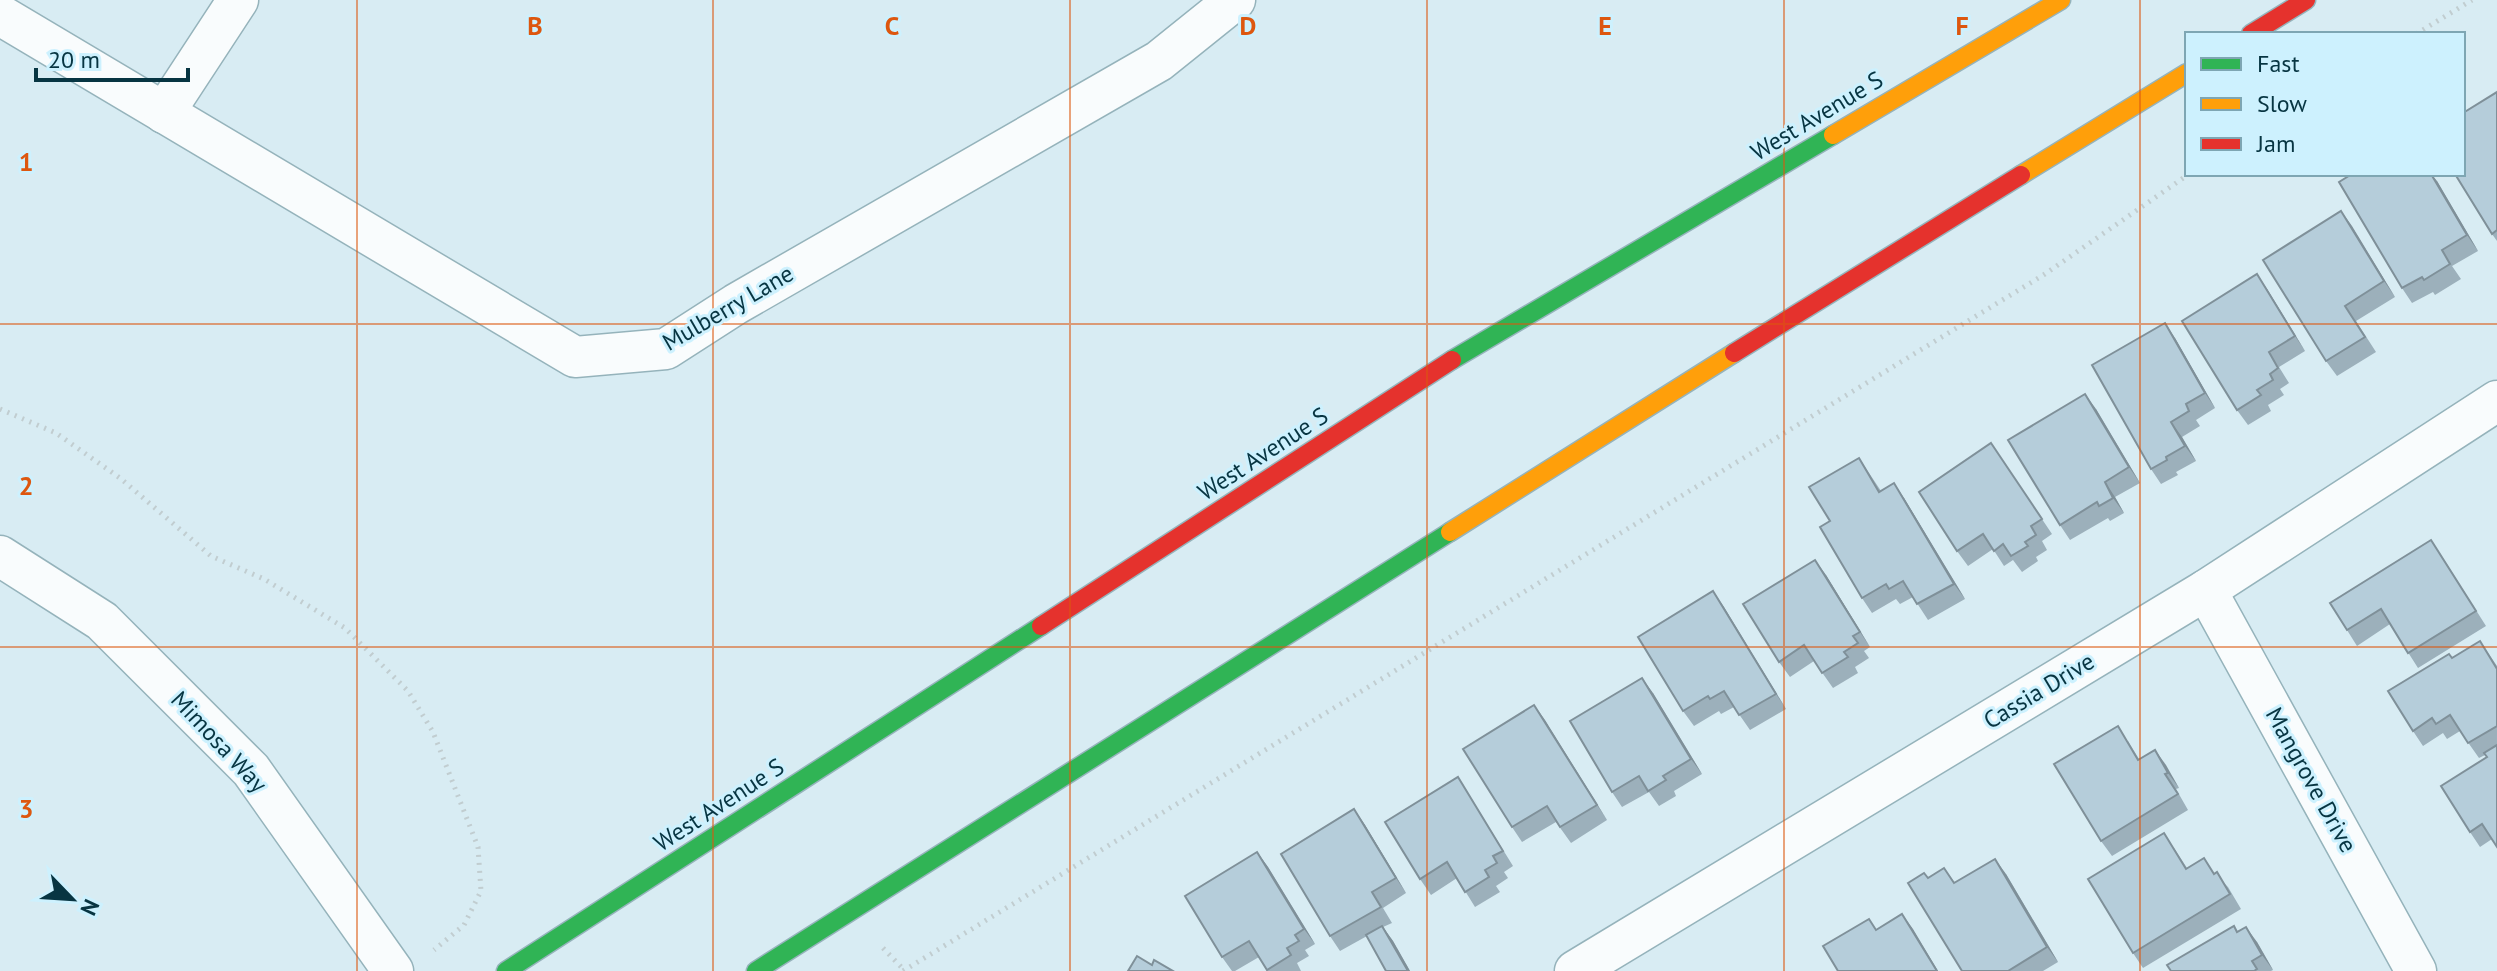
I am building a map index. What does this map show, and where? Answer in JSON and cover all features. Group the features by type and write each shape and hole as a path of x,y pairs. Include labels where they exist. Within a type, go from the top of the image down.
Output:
{"street":[{"path":"164,113 238,0"},
{"name":"Mulberry Lane","path":"0,15 575,357 666,349 736,304 1159,61 1235,0"},
{"name":"West Avenue S","path":"506,971 1466,351 2061,0"},
{"path":"2254,32 2306,0"},
{"path":"756,971 1814,302 2185,74"},
{"name":"Cassia Drive","path":"1575,971 2206,590 2497,401"},
{"name":"Mimosa Way","path":"0,556 102,621 251,770 393,971"},
{"name":"Mangrove Drive","path":"2206,590 2416,971"}],"path":[{"path":"2419,32 2472,0"},
{"path":"903,971 2045,274 2186,176"},
{"path":"0,409 56,433 120,478 211,556 264,579 345,628 408,691 433,732 478,847 481,891 464,925 431,953"}],"building":[{"path":"2497,92 2497,230 2492,234 2456,176 2465,176 2465,112"},
{"path":"2349,176 2432,176 2467,235 2442,250 2450,264 2424,280 2422,277 2402,288 2339,182"},
{"path":"2341,211 2384,281 2345,306 2365,337 2326,361 2263,260"},
{"path":"2257,274 2295,336 2269,352 2278,368 2270,374 2273,380 2257,390 2261,395 2237,410 2182,321"},
{"path":"2165,323 2205,393 2186,404 2189,411 2171,422 2185,446 2151,469 2092,365"},
{"path":"2085,394 2129,467 2105,482 2113,498 2099,506 2097,502 2060,525 2008,440"},
{"path":"1991,443 2042,519 2031,526 2036,535 2025,542 2028,546 2011,556 2003,544 1994,551 1983,534 1957,551 1919,492"},
{"path":"1859,458 1879,492 1894,483 1954,584 1917,604 1903,581 1889,589 1886,584 1862,598 1820,527 1830,521 1809,487"},
{"path":"2431,540 2476,611 2408,653 2381,609 2347,630 2330,603"},
{"path":"1815,560 1860,632 1853,636 1858,643 1844,652 1848,657 1822,673 1804,645 1779,662 1743,604"},
{"path":"1713,591 1776,694 1739,715 1724,691 1710,699 1708,696 1683,711 1638,637"},
{"path":"2480,641 2497,669 2497,726 2468,743 2450,715 2436,724 2432,718 2413,731 2388,691 2449,654 2452,658"},
{"path":"1642,678 1691,759 1663,776 1666,780 1648,791 1639,776 1612,792 1570,721"},
{"path":"1534,705 1597,805 1560,827 1547,806 1512,827 1463,749"},
{"path":"2118,726 2138,760 2155,750 2178,794 2101,841 2054,764"},
{"path":"2497,745 2497,847 2482,824 2470,832 2441,786 2487,757 2484,753"},
{"path":"1458,777 1503,851 1493,856 1497,863 1485,870 1489,877 1465,892 1447,862 1420,879 1385,822"},
{"path":"1354,809 1396,878 1372,892 1381,907 1330,936 1281,854"},
{"path":"2164,833 2186,869 2204,858 2230,894 2133,953 2088,879"},
{"path":"1257,852 1304,929 1295,935 1299,941 1287,948 1291,955 1267,970 1249,941 1222,957 1185,896"},
{"path":"1995,859 2047,947 2008,971 1962,971 1908,883 1924,873 1928,878 1944,868 1954,883"},
{"path":"1902,914 1937,971 1838,971 1823,946 1869,919 1876,930"},
{"path":"1382,926 1408,971 1386,971 1366,935"},
{"path":"2234,926 2237,932 2246,927 2262,955 2252,961 2257,969 2254,971 2171,971 2167,965"},
{"path":"1137,956 1152,965 1154,960 1173,971 1128,971"}],"traffic: fast":[{"path":"1452,360 1833,135"},
{"path":"756,971 1450,532"},
{"path":"506,971 1041,626"}],"traffic: slow":[{"path":"1833,135 2061,0"},
{"path":"2021,175 2185,74"},
{"path":"1450,532 1734,353"}],"traffic: jam":[{"path":"2254,32 2306,0"},
{"path":"1734,353 2021,175"},
{"path":"1041,626 1452,360"}]}
